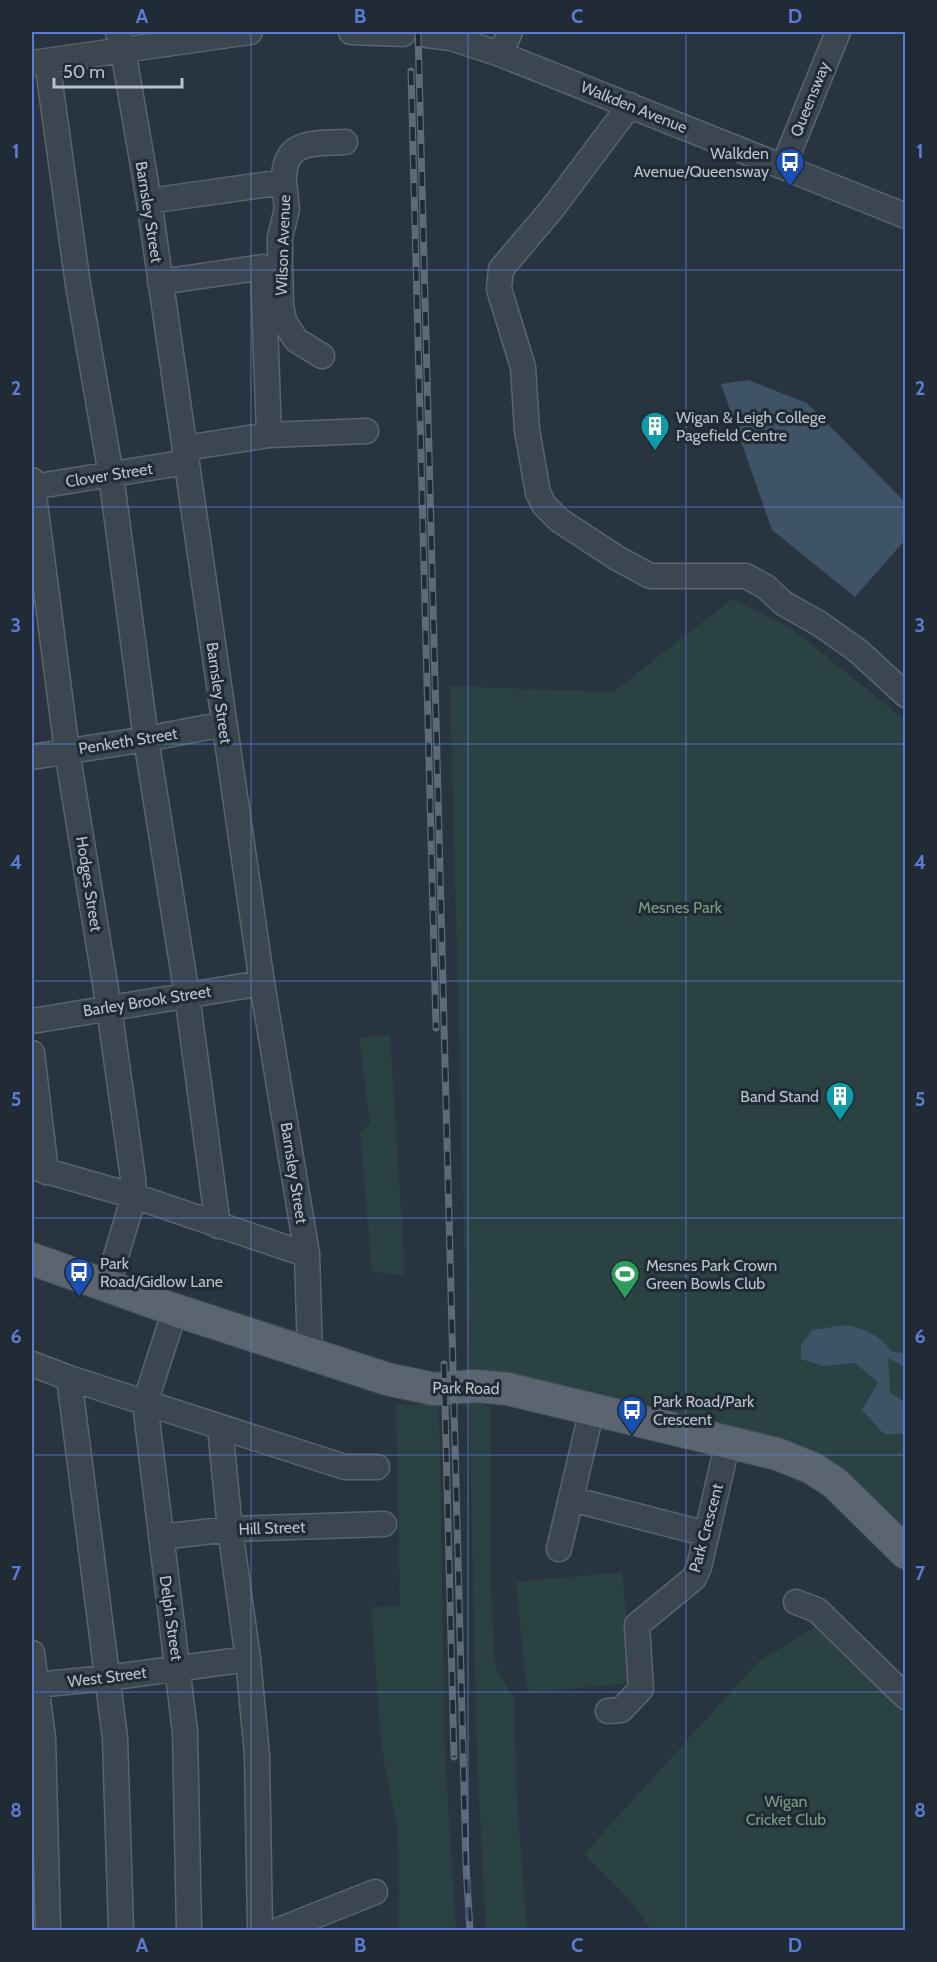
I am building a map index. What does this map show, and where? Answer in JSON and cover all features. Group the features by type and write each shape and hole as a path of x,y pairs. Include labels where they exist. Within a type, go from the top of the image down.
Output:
{"main road":[{"name":"Park Road","path":"32,1258 175,1310 413,1385 434,1389 494,1386 728,1441 793,1460 812,1468 835,1483 906,1553"}],"street":[{"path":"218,1226 187,995 146,739 111,475 39,62 121,41 250,32"},
{"name":"Walkden Avenue","path":"351,32 451,38 500,54 906,216"},
{"path":"500,54 510,32"},
{"name":"Queensway","path":"783,167 838,32"},
{"name":"Barnsley Street","path":"121,41 148,201 262,982 307,1254 310,1354"},
{"path":"630,105 558,201 501,269 499,290 523,367 527,430 538,493 544,505 559,519 617,558 650,576 746,576 756,581 783,603 820,624 858,651 906,695"},
{"path":"284,182 284,170 288,157 297,147 345,142"},
{"name":"Wilson Avenue","path":"148,201 284,182 287,209 280,237 281,305 284,321 296,340 322,356"},
{"path":"160,282 263,267 269,435"},
{"name":"Clover Street","path":"32,485 111,475 269,435 366,431"},
{"name":"Hodges Street","path":"32,485 67,751 109,1008 134,1196 107,1286"},
{"name":"Penketh Street","path":"32,757 224,724"},
{"name":"Barley Brook Street","path":"32,1021 262,982"},
{"path":"32,1053 39,1170 134,1196 307,1254"},
{"name":"Delph Street","path":"175,1310 145,1403 185,1732 189,1930"},
{"path":"32,1364 345,1467 377,1467"},
{"path":"69,1378 116,1738 121,1930"},
{"path":"559,1549 592,1409"},
{"path":"220,1427 230,1529 248,1659 257,1755 260,1930"},
{"name":"Park Crescent","path":"608,1711 621,1710 642,1689 637,1625 694,1578 699,1567 728,1441"},
{"path":"571,1499 707,1534"},
{"name":"Hill Street","path":"160,1537 230,1529 384,1524"},
{"path":"796,1602 817,1610 906,1697"},
{"name":"West Street","path":"33,1670 107,1678 248,1659"},
{"path":"33,1670 43,1738 48,1930"},
{"path":"279,1930 375,1892"}],"green space":[{"name":"Mesnes Park","path":"732,599 791,628 905,720 905,1535 866,1496 468,1375 450,686 613,692"},
{"path":"390,1035 405,1275 372,1272 360,1132 370,1123 359,1038"},
{"path":"469,1401 491,1407 490,1572 495,1666 514,1699 517,1803 527,1930 486,1930 477,1753"},
{"path":"439,1404 445,1756 456,1930 399,1930 398,1830 381,1742 371,1607 400,1606 396,1405"},
{"path":"622,1572 633,1683 527,1693 516,1582"},
{"name":"Wigan Cricket Club","path":"821,1623 905,1709 905,1930 652,1930 625,1895 584,1854 758,1662"}],"water":[{"path":"748,380 807,403 905,502 905,540 855,597 772,530 721,384"},
{"path":"846,1325 872,1334 891,1351 905,1354 905,1367 888,1358 890,1393 905,1402 905,1434 884,1434 862,1410 878,1382 855,1363 823,1366 801,1359 801,1345 812,1330"}],"railway":[{"path":"418,32 466,1866 470,1930"},
{"path":"411,71 436,1028"},
{"path":"444,1364 454,1757"}],"place":[{"name":"Walkden Avenue/Queensway","path":"790,188"},
{"name":"Wigan & Leigh College Pagefield Centre","path":"655,452"},
{"name":"Band Stand","path":"840,1122"},
{"name":"Park Road/Gidlow Lane","path":"79,1298"},
{"name":"Mesnes Park Crown Green Bowls Club","path":"625,1300"},
{"name":"Park Road/Park Crescent","path":"632,1436"}]}
